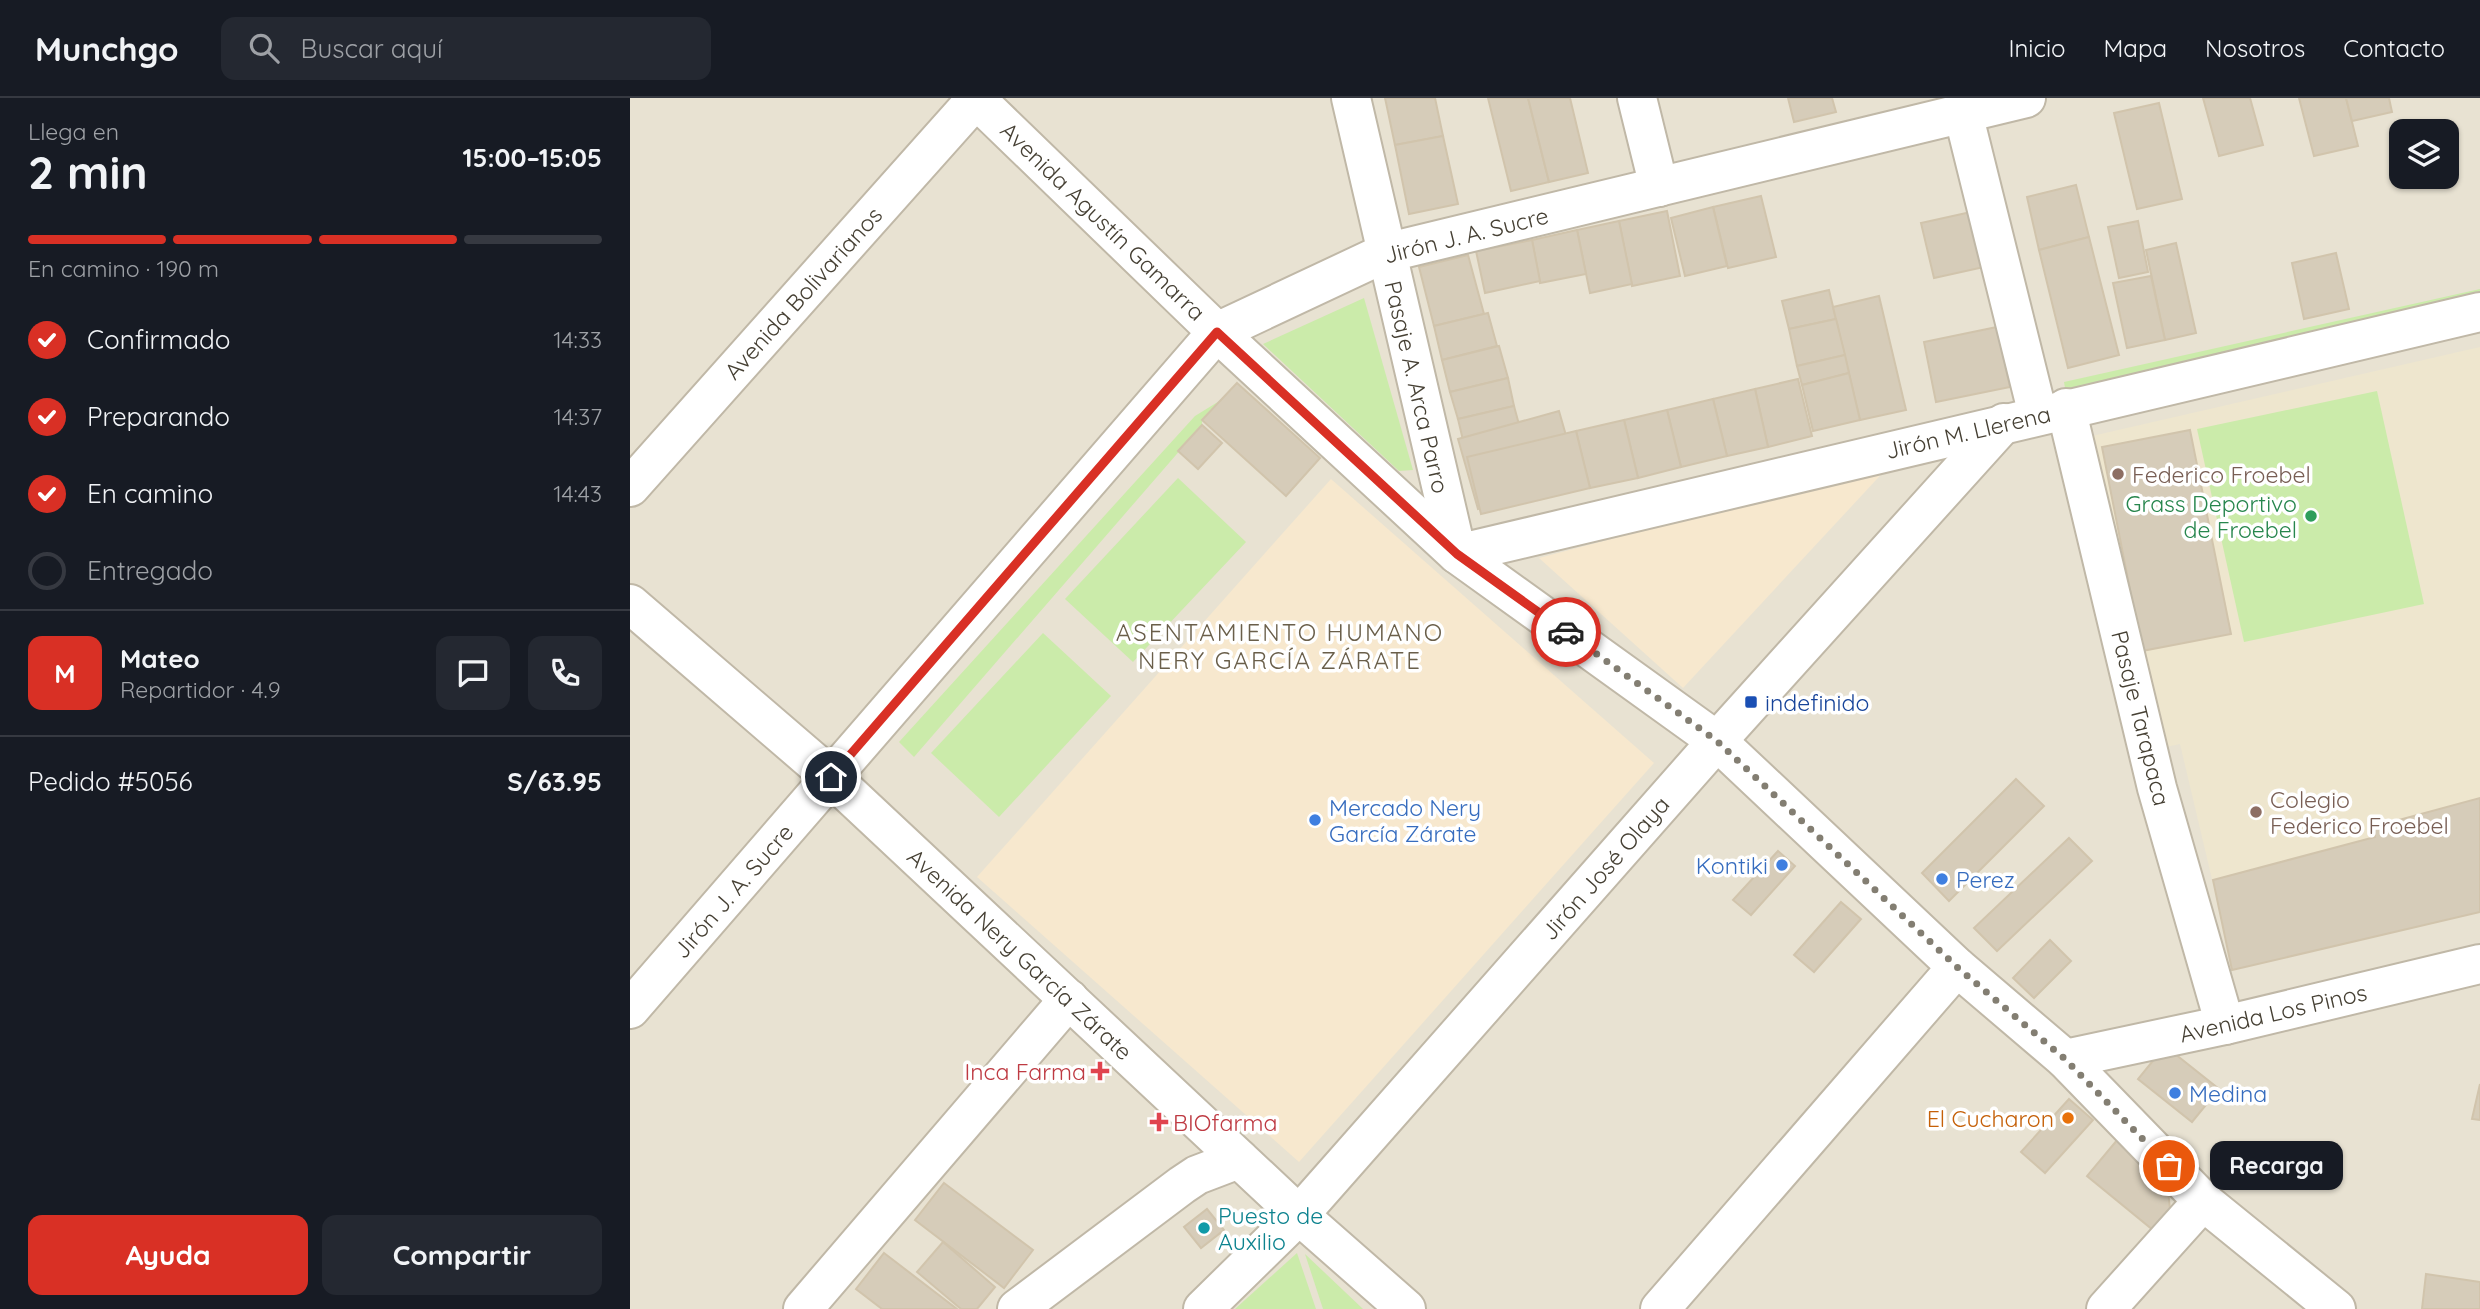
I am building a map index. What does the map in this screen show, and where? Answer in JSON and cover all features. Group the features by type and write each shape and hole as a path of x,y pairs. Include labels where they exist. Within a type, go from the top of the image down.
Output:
{"street":[{"name":"Avenida Agustín Gamarra","path":"976,98 1217,332 1457,554 1717,741 1957,967 2065,1059 2203,1201 2336,1309"},
{"name":"Avenida Bolivarianos","path":"630,487 976,98"},
{"name":"Pasaje A. Arca Parro","path":"1351,98 1457,554"},
{"path":"1637,98 1659,187"},
{"name":"Jirón J. A. Sucre","path":"630,1009 1217,332 1385,253 2026,98"},
{"name":"Pasaje Tarapaca","path":"1963,113 2036,415 2157,788 2225,1026"},
{"name":"Jirón M. Llerena","path":"1457,554 2480,312"},
{"name":"Jirón José Olaya","path":"1203,1309 1299,1215 1717,741 2036,415"},
{"name":"Avenida Nery García Zárate","path":"630,604 831,777 1299,1215 1406,1309"},
{"name":"Avenida Los Pinos","path":"2065,1059 2225,1026 2480,964"},
{"path":"1660,1309 1957,967"},
{"path":"803,1309 1069,999"},
{"path":"1017,1309 1182,1185 1198,1175 1239,1159"},
{"path":"2106,1309 2203,1201"}],"shaded area":[{"path":"630,98 2480,98 2480,1309 630,1309"},
{"path":"2480,347 2480,911 2233,968 2180,744 2153,750 2079,439"},
{"path":"1889,466 1683,688 1539,558"},
{"name":"Mercado Nery García Zárate","path":"1331,479 1654,763 1299,1162 977,877"}],"green space":[{"path":"2480,289 2480,302 2066,394 2064,382"},
{"path":"1364,298 1413,470 1399,471 1263,344"},
{"name":"Grass Deportivo de Froebel","path":"2377,391 2424,604 2244,642 2197,429"},
{"path":"1221,400 914,757 899,742 1195,416"},
{"path":"1178,478 1246,542 1133,662 1065,599"},
{"path":"1043,633 1111,696 999,817 931,753"},
{"path":"1297,1253 1316,1309 1235,1309"},
{"path":"1305,1254 1363,1309 1323,1309"}],"building":[{"path":"1385,98 1435,98 1443,136 1395,145"},
{"path":"1488,98 1528,98 1549,182 1511,191"},
{"path":"1528,98 1570,98 1588,173 1549,182"},
{"path":"1788,98 1832,98 1836,112 1794,122"},
{"path":"2203,98 2250,98 2263,145 2219,156"},
{"path":"2299,98 2346,98 2358,146 2314,156"},
{"path":"2346,98 2389,98 2392,112 2352,121"},
{"path":"2159,103 2182,199 2137,209 2114,113"},
{"path":"1443,136 1458,204 1409,214 1395,145"},
{"path":"2076,185 2089,237 2039,250 2027,197"},
{"path":"1761,196 1776,257 1728,268 1713,207"},
{"path":"1713,207 1727,266 1685,276 1671,218"},
{"path":"1667,211 1680,276 1632,286 1619,221"},
{"path":"1971,212 1984,267 1934,278 1921,223"},
{"path":"1619,221 1632,284 1590,293 1577,230"},
{"path":"2138,221 2148,272 2119,278 2108,227"},
{"path":"1577,230 1586,274 1540,283 1532,240"},
{"path":"2089,237 2119,355 2068,368 2039,250"},
{"path":"1532,240 1540,281 1485,293 1476,251"},
{"path":"2176,243 2196,333 2165,340 2146,250"},
{"path":"2336,253 2349,309 2304,319 2292,263"},
{"path":"1468,255 1484,314 1434,326 1419,267"},
{"path":"2151,276 2165,340 2127,348 2113,283"},
{"path":"1829,290 1836,319 1789,329 1782,301"},
{"path":"1879,296 1906,410 1860,420 1833,307"},
{"path":"1488,313 1497,346 1442,360 1434,326"},
{"path":"1836,319 1845,355 1797,366 1789,329"},
{"path":"1997,327 2010,387 1936,402 1924,342"},
{"path":"1499,346 1508,378 1450,392 1442,360"},
{"path":"1845,355 1849,373 1802,385 1797,366"},
{"path":"1849,373 1860,420 1813,431 1802,385"},
{"path":"1508,378 1514,406 1458,419 1450,392"},
{"path":"1798,379 1812,436 1768,447 1755,389"},
{"path":"1237,383 1320,458 1286,496 1202,420"},
{"path":"1755,389 1768,447 1727,456 1713,399"},
{"path":"1713,399 1727,456 1681,467 1667,410"},
{"path":"1514,406 1524,443 1467,457 1458,419"},
{"path":"1667,410 1681,467 1638,478 1624,420"},
{"path":"1559,411 1579,481 1478,509 1458,439"},
{"path":"1624,420 1638,478 1590,488 1576,431"},
{"path":"1202,425 1222,443 1198,469 1178,451"},
{"path":"2190,430 2231,634 2142,651 2102,447"},
{"path":"1576,431 1590,488 1481,514 1467,457"},
{"path":"2016,779 2044,806 1949,901 1922,873"},
{"path":"2480,798 2480,912 2232,970 2213,880 2375,837 2373,827"},
{"path":"2069,838 2092,861 1997,951 1974,928"},
{"path":"1778,851 1795,866 1751,915 1733,900"},
{"path":"1841,902 1861,919 1814,972 1794,955"},
{"path":"2050,940 2071,961 2034,998 2013,978"},
{"path":"2165,1046 2219,1089 2192,1122 2138,1079"},
{"path":"2480,1084 2480,1120 2472,1119"},
{"path":"2069,1099 2093,1120 2045,1173 2021,1152"},
{"path":"2118,1139 2167,1180 2170,1210 2153,1230 2087,1176"},
{"path":"944,1183 1033,1250 1004,1288 915,1220"},
{"name":"Puesto de Auxilio","path":"1207,1209 1224,1230 1201,1248 1184,1227"},
{"path":"943,1242 995,1287 977,1309 961,1309 917,1272"},
{"path":"884,1253 957,1309 882,1309 856,1289"},
{"path":"2426,1274 2480,1282 2480,1309 2422,1309"}],"way so far":[{"path":"1566,632 1717,741 1957,967 2065,1059 2169,1166"}],"place":[{"name":"Federico Froebel","path":"2118,474"},
{"name":"Grass Deportivo de Froebel","path":"2311,516"},
{"name":"indefinido","path":"1751,702"},
{"name":"Colegio Federico Froebel","path":"2256,812"},
{"name":"Mercado Nery García Zárate","path":"1315,820"},
{"name":"Kontiki","path":"1782,865"},
{"name":"Perez","path":"1942,879"},
{"name":"Inca Farma","path":"1100,1071"},
{"name":"Medina","path":"2175,1093"},
{"name":"El Cucharon","path":"2068,1118"},
{"name":"BIOfarma","path":"1159,1122"},
{"name":"Recarga","path":"2169,1166"},
{"name":"Puesto de Auxilio","path":"1204,1228"}],"district":[{"name":"ASENTAMIENTO HUMANO NERY GARCÍA ZÁRATE","path":"1280,646"}],"route":[{"path":"831,777 1217,332 1457,554 1566,632"}]}
